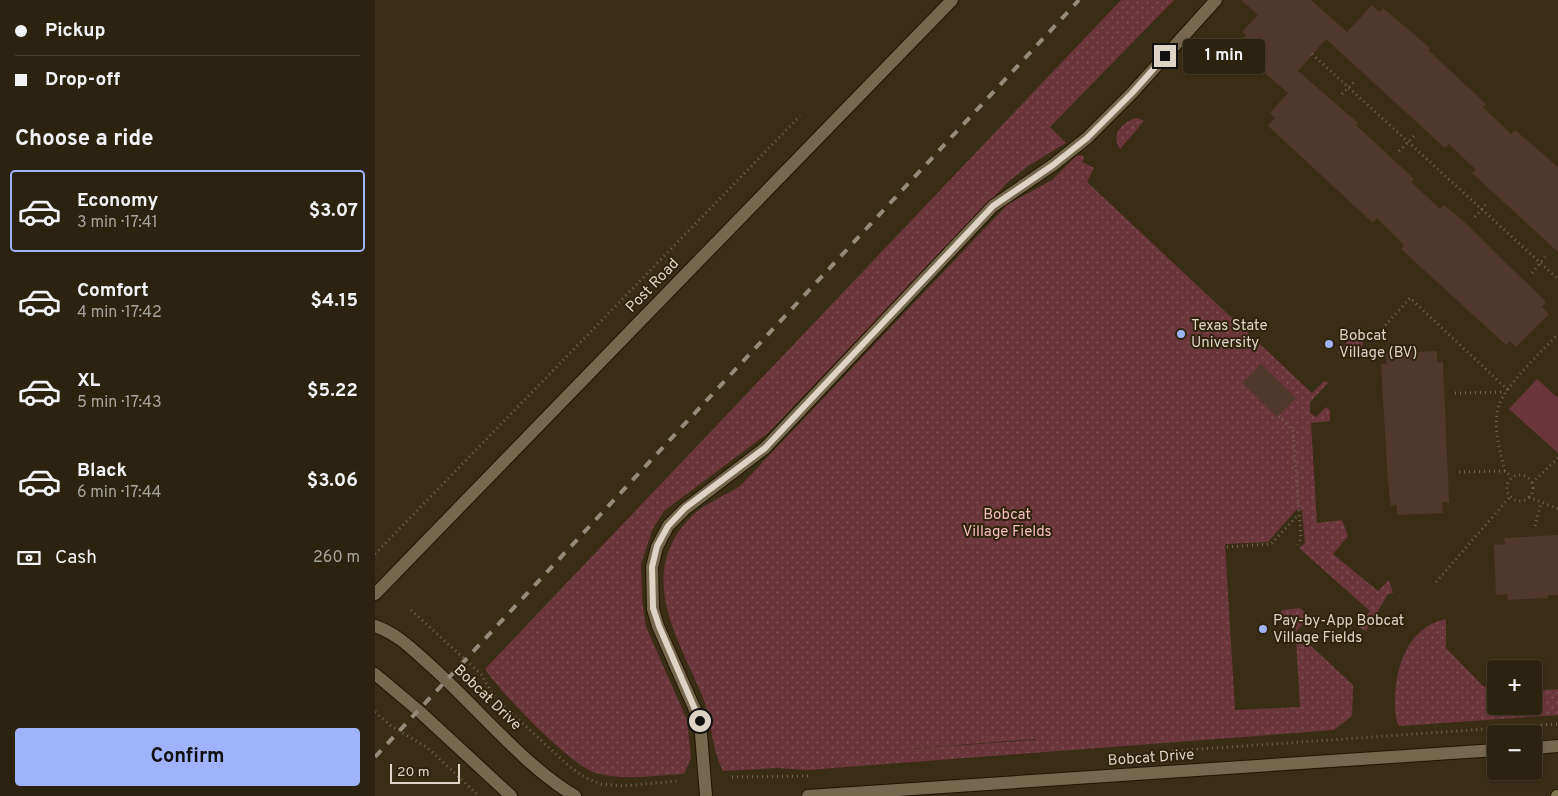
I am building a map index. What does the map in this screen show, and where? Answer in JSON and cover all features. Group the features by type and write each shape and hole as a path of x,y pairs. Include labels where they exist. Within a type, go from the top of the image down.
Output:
{"street":[{"name":"Post Road","path":"375,594 952,0"},
{"path":"706,796 700,721 653,608 652,567 657,546 668,526 685,508 765,448 993,206 1053,165 1087,138 1132,93 1216,0"},
{"name":"Bobcat Drive","path":"375,626 392,632 447,680 543,774 575,796"},
{"path":"375,674 419,711 511,796"},
{"path":"1542,747 1558,746"},
{"name":"Bobcat Drive","path":"808,796 874,794 983,784 1487,751"},
{"path":"962,796 983,784"}],"path":[{"path":"1312,54 1558,279"},
{"path":"1342,94 1355,81"},
{"path":"375,554 800,116"},
{"path":"1399,151 1414,136"},
{"path":"1475,217 1487,203"},
{"path":"1531,273 1545,258"},
{"path":"1382,329 1410,298 1506,391"},
{"path":"1510,497 1522,501 1529,496 1533,489 1532,483 1525,475 1512,477 1505,471 1498,444 1498,406 1506,391 1558,334"},
{"path":"1455,393 1506,391"},
{"path":"1279,416 1293,431 1300,514 1301,538 1298,545"},
{"path":"1532,483 1558,458"},
{"path":"1459,472 1505,471"},
{"path":"1510,497 1507,489 1512,477"},
{"path":"1529,496 1558,509"},
{"path":"1436,582 1510,497"},
{"path":"1535,526 1541,503"},
{"path":"1227,547 1271,544 1300,514"},
{"path":"411,610 481,674 495,698 570,767 586,778 601,784 622,786 677,781"},
{"path":"375,712 391,726 427,748 479,796"},
{"path":"1170,752 1558,724"},
{"path":"732,777 816,776"}],"green space":[{"path":"1121,0 1174,0 1050,127 1066,143 1028,166 1007,183 768,433 664,511 653,528 641,564 642,599 646,627 687,720 691,758 684,774 617,777 596,773 585,768 537,727 485,669"},
{"path":"1137,118 1144,121 1120,149 1116,138 1119,129 1127,122"},
{"name":"Bobcat Village Fields","path":"1082,155 1084,158 1082,162 1094,168 1087,182 1312,393 1324,381 1328,383 1310,402 1310,413 1316,417 1326,407 1330,410 1330,421 1311,423 1317,523 1342,520 1348,536 1333,554 1378,591 1389,580 1393,593 1388,594 1366,631 1359,627 1370,611 1299,548 1305,543 1302,510 1296,510 1268,542 1225,544 1235,710 1300,707 1295,622 1276,622 1276,619 1282,610 1300,608 1306,613 1307,619 1296,632 1353,685 1352,716 1334,730 807,770 776,768 723,771 716,753 702,695 682,650 666,605 664,582 666,560 675,538 697,511 740,486 1008,204 1052,180 1076,156","holes":["1035,739 1035,740 894,750"]},
{"path":"1360,329 1363,344 1359,349 1353,354 1344,356 1338,352"},
{"path":"1537,379 1558,398 1558,453 1509,409"},
{"path":"1446,619 1446,648 1484,687 1487,684 1487,715 1542,715 1542,690 1558,689 1558,715 1399,726 1396,716 1395,699 1398,673 1402,660 1414,639 1433,623"}],"building":[{"path":"1241,0 1311,0 1347,32 1372,5 1379,12 1383,8 1430,48 1428,50 1486,104 1483,107 1511,134 1515,130 1558,167 1558,252 1472,173 1476,170 1449,144 1445,148 1326,39 1298,71 1358,123 1356,125 1414,179 1411,182 1440,209 1444,205 1461,219 1546,302 1542,307 1549,314 1516,347 1510,341 1506,345 1401,249 1404,245 1377,218 1373,223 1268,126 1275,118 1270,113 1288,93 1235,47 1246,35 1242,32 1258,15"},
{"path":"1437,351 1437,362 1443,362 1449,502 1442,502 1443,513 1397,515 1397,505 1391,506 1388,483 1381,364 1387,364 1386,354"},
{"path":"1261,364 1296,398 1277,417 1242,383"},
{"path":"1558,535 1558,595 1548,595 1548,598 1508,600 1507,594 1496,595 1494,545 1505,544 1504,538"}],"railway":[{"path":"375,757 1079,0"}],"place":[{"name":"Texas State University","path":"1181,334"},
{"name":"Bobcat Village (BV)","path":"1329,344"},
{"name":"Pay-by-App Bobcat Village Fields","path":"1263,629"}],"route":[{"path":"700,721 655,617 653,608 652,567 657,546 668,526 685,508 765,448 993,206 1053,165 1087,138 1132,93 1165,56"}]}
